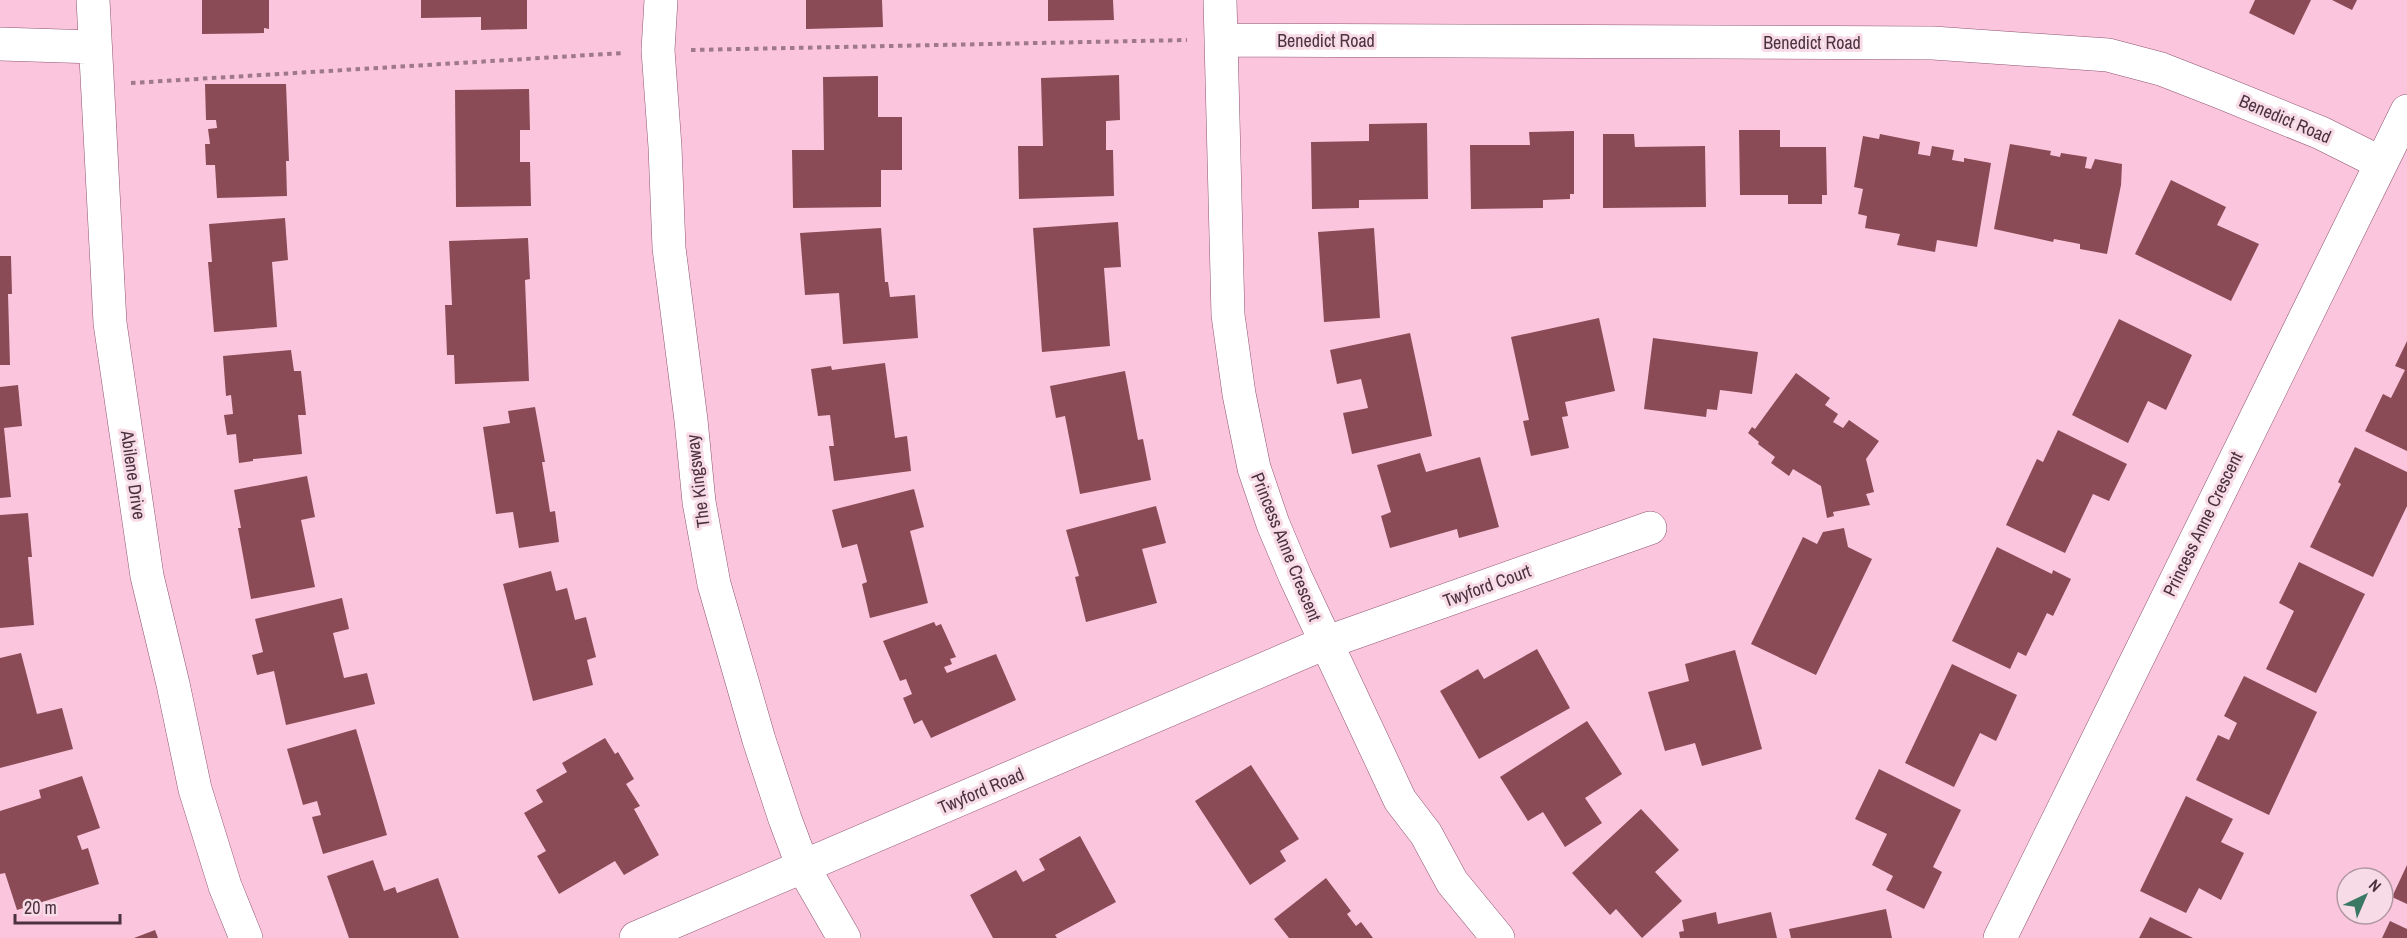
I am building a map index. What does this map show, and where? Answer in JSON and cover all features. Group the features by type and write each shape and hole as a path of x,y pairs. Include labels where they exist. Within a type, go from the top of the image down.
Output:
{"street":[{"name":"Abilene Drive","path":"93,0 110,323 147,576 195,789 225,886 246,938"},
{"name":"The Kingsway","path":"661,0 658,50 669,248 699,502 714,584 759,741 803,867 844,938"},
{"name":"Princess Anne Crescent","path":"1220,0 1228,315 1239,394 1254,468 1273,524 1325,644 1400,800 1426,834 1452,882 1498,938"},
{"name":"Benedict Road","path":"1221,40 1933,43 2108,55 2161,69 2220,92 2321,133 2380,163"},
{"path":"0,44 95,47"},
{"name":"Princess Anne Crescent","path":"2000,938 2407,111"},
{"name":"Twyford Court","path":"1325,644 1650,528"},
{"name":"Twyford Road","path":"636,938 1325,644"}],"building":[{"path":"202,0 269,0 269,29 264,28 264,33 202,34"},
{"path":"421,0 527,0 527,29 481,30 481,17 421,18"},
{"path":"806,0 882,0 883,27 806,29"},
{"path":"1048,0 1113,0 1114,20 1048,21"},
{"path":"2255,0 2311,0 2294,35 2249,13"},
{"path":"2332,0 2357,0 2352,10"},
{"path":"1119,75 1120,120 1106,121 1106,150 1113,150 1114,196 1019,199 1018,146 1043,146 1041,78"},
{"path":"878,76 878,117 902,117 902,170 881,170 881,207 793,208 792,150 824,150 823,77"},
{"path":"205,84 286,84 289,161 286,161 287,196 217,198 215,165 206,165 205,144 210,144 208,129 217,128 216,120 206,120"},
{"path":"529,89 530,130 520,130 520,162 530,162 531,206 456,207 455,90"},
{"path":"1427,123 1428,199 1359,200 1359,208 1312,209 1311,142 1369,141 1369,124"},
{"path":"1739,130 1780,130 1780,147 1826,147 1827,195 1822,195 1822,204 1788,204 1788,195 1740,195"},
{"path":"1574,131 1574,194 1570,194 1570,199 1543,200 1543,208 1471,209 1470,145 1530,145 1529,132"},
{"path":"1603,134 1634,134 1635,147 1705,146 1706,207 1603,208"},
{"path":"1880,134 1920,142 1918,154 1930,156 1932,146 1954,150 1952,160 1964,162 1964,158 1991,163 1977,247 1937,240 1935,252 1897,245 1900,234 1865,228 1867,216 1858,214 1863,189 1854,187 1863,136 1879,139"},
{"path":"2010,144 2051,151 2050,155 2060,157 2061,153 2087,157 2085,168 2091,169 2095,159 2122,164 2121,185 2107,254 2080,249 2080,244 2054,239 2053,242 1994,229"},
{"path":"2171,180 2226,207 2217,225 2259,244 2231,301 2135,254"},
{"path":"285,218 288,260 272,262 277,327 214,332 208,262 212,262 209,224"},
{"path":"1118,222 1121,267 1104,268 1110,346 1042,352 1033,228"},
{"path":"881,228 885,282 888,282 890,297 915,295 918,338 843,344 839,293 805,295 800,233"},
{"path":"1374,228 1380,318 1324,322 1318,232"},
{"path":"528,238 530,279 525,280 529,381 455,384 454,355 447,355 445,305 452,305 449,241"},
{"path":"0,256 11,256 12,294 8,294 10,365 0,365"},
{"path":"1599,318 1615,391 1565,402 1568,416 1562,417 1569,448 1531,456 1523,421 1529,420 1511,337"},
{"path":"2119,319 2192,355 2166,410 2148,401 2128,443 2072,415"},
{"path":"1410,333 1432,436 1352,454 1343,413 1368,408 1361,379 1337,384 1330,350"},
{"path":"1653,338 1758,352 1752,394 1720,390 1717,410 1707,409 1706,417 1644,409"},
{"path":"2407,341 2407,451 2365,431 2383,394 2391,398 2405,370 2395,366"},
{"path":"291,350 294,371 301,371 306,415 298,415 302,454 253,459 253,461 239,463 236,434 227,435 224,415 233,414 231,395 226,396 223,356"},
{"path":"885,363 895,438 907,436 911,471 834,481 829,446 834,446 830,415 818,416 811,369 831,366 832,370"},
{"path":"1125,371 1138,440 1143,439 1151,480 1080,494 1065,416 1056,418 1050,386"},
{"path":"1796,373 1830,398 1825,405 1838,414 1833,422 1843,428 1849,420 1879,441 1866,459 1874,492 1866,494 1870,505 1833,512 1834,516 1827,518 1821,486 1793,469 1789,476 1771,463 1775,457 1748,433 1752,427 1755,429"},
{"path":"18,385 22,426 4,428 11,497 0,498 0,387"},
{"path":"535,407 545,462 542,462 550,512 555,511 559,542 519,548 513,512 496,514 483,427 510,423 508,411"},
{"path":"2058,430 2127,464 2109,501 2093,494 2065,553 2006,525 2037,459 2043,462"},
{"path":"2355,447 2407,472 2407,506 2373,577 2310,547 2341,484 2338,482"},
{"path":"1420,453 1426,472 1480,457 1499,527 1459,538 1457,529 1390,548 1381,516 1391,512 1377,465"},
{"path":"307,476 315,517 301,520 315,587 251,599 238,528 241,528 234,490"},
{"path":"914,489 924,527 910,531 928,603 870,618 862,584 867,582 857,544 842,548 832,510"},
{"path":"1156,506 1166,543 1142,549 1157,603 1086,622 1075,577 1079,576 1066,530"},
{"path":"28,513 32,557 28,557 34,625 0,628 0,515"},
{"path":"1844,528 1848,547 1872,559 1816,675 1751,644 1803,537 1817,544 1823,532"},
{"path":"1997,547 2052,574 2053,570 2071,579 2053,616 2047,613 2026,656 2018,652 2010,669 1952,641"},
{"path":"2299,562 2365,594 2316,693 2266,669 2294,611 2279,603"},
{"path":"551,571 556,591 567,588 575,620 586,617 596,657 587,660 593,685 533,701 503,584"},
{"path":"342,598 349,629 333,633 344,678 367,673 375,704 286,725 274,671 257,675 252,655 263,652 255,619"},
{"path":"934,622 936,626 941,624 956,657 950,659 952,664 944,667 947,673 996,654 1016,700 931,738 922,720 914,724 903,698 912,694 906,679 900,681 883,641"},
{"path":"1537,649 1570,708 1479,759 1440,691 1478,669 1484,679"},
{"path":"1735,650 1762,749 1702,766 1695,743 1665,751 1648,692 1689,681 1685,664"},
{"path":"21,653 37,714 62,708 73,749 0,768 0,658"},
{"path":"1952,664 2017,695 1996,741 1980,733 1954,787 1905,763"},
{"path":"2244,676 2317,712 2269,815 2196,780 2218,735 2229,740 2237,723 2224,716"},
{"path":"1587,721 1622,774 1585,798 1602,823 1565,847 1543,812 1528,821 1500,777"},
{"path":"356,729 387,835 323,854 312,817 321,815 317,801 303,805 287,749"},
{"path":"605,738 615,754 618,752 634,779 626,784 640,806 634,809 659,855 624,875 615,861 559,894 537,856 546,851 524,813 543,802 536,790 567,772 562,763"},
{"path":"1251,765 1299,839 1280,851 1286,861 1250,885 1195,801"},
{"path":"1879,769 1961,810 1933,867 1942,872 1924,909 1886,890 1893,876 1872,865 1887,834 1855,819"},
{"path":"82,776 100,828 77,836 82,850 88,848 99,884 17,910 5,873 0,874 0,811 41,798 39,790"},
{"path":"2186,796 2233,819 2221,842 2244,853 2221,900 2199,888 2186,913 2140,891"},
{"path":"1641,809 1679,850 1655,872 1682,901 1642,938 1616,909 1610,915 1572,873"},
{"path":"1080,836 1116,902 1055,935 1057,938 993,938 970,895 1016,870 1023,882 1045,870 1039,859"},
{"path":"373,860 384,891 395,887 397,893 438,878 459,938 349,938 327,876"},
{"path":"2407,865 2407,904 2395,898 2395,891"},
{"path":"1326,878 1351,911 1347,914 1356,926 1361,922 1373,938 1289,938 1274,919"},
{"path":"1886,909 1892,938 1791,938 1789,929"},
{"path":"1716,912 1718,924 1771,912 1777,938 1680,938 1679,932 1684,931 1682,920"},
{"path":"2150,917 2193,938 2139,938"},
{"path":"2395,923 2407,929 2407,938 2382,938 2388,926 2395,926"},
{"path":"155,930 158,938 134,938"}]}
